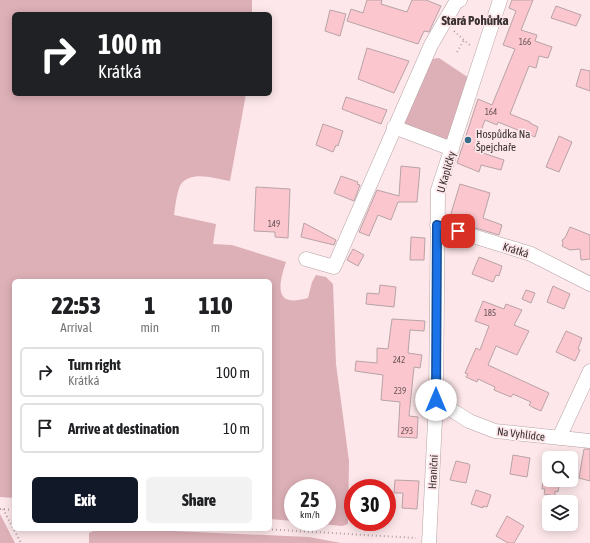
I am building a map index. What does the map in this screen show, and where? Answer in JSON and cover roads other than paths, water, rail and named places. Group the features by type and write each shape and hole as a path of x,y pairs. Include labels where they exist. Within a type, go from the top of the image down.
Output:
{"street":[{"path":"306,260 334,267 431,45 456,2 460,0"},
{"name":"U Kapličky","path":"436,400 438,190 483,56 500,0"},
{"path":"394,127 452,149"},
{"name":"Krátká","path":"437,225 531,254 590,284"},
{"path":"559,438 590,371"},
{"name":"Na Vyhlídce","path":"436,400 469,421 495,431 590,441"},
{"name":"Hraniční","path":"429,541 436,400"}],"place":[{"name":"Hospůdka Na Špejchaře","path":"468,140"}],"district":[{"name":"Stará Pohůrka","path":"475,20"}]}
